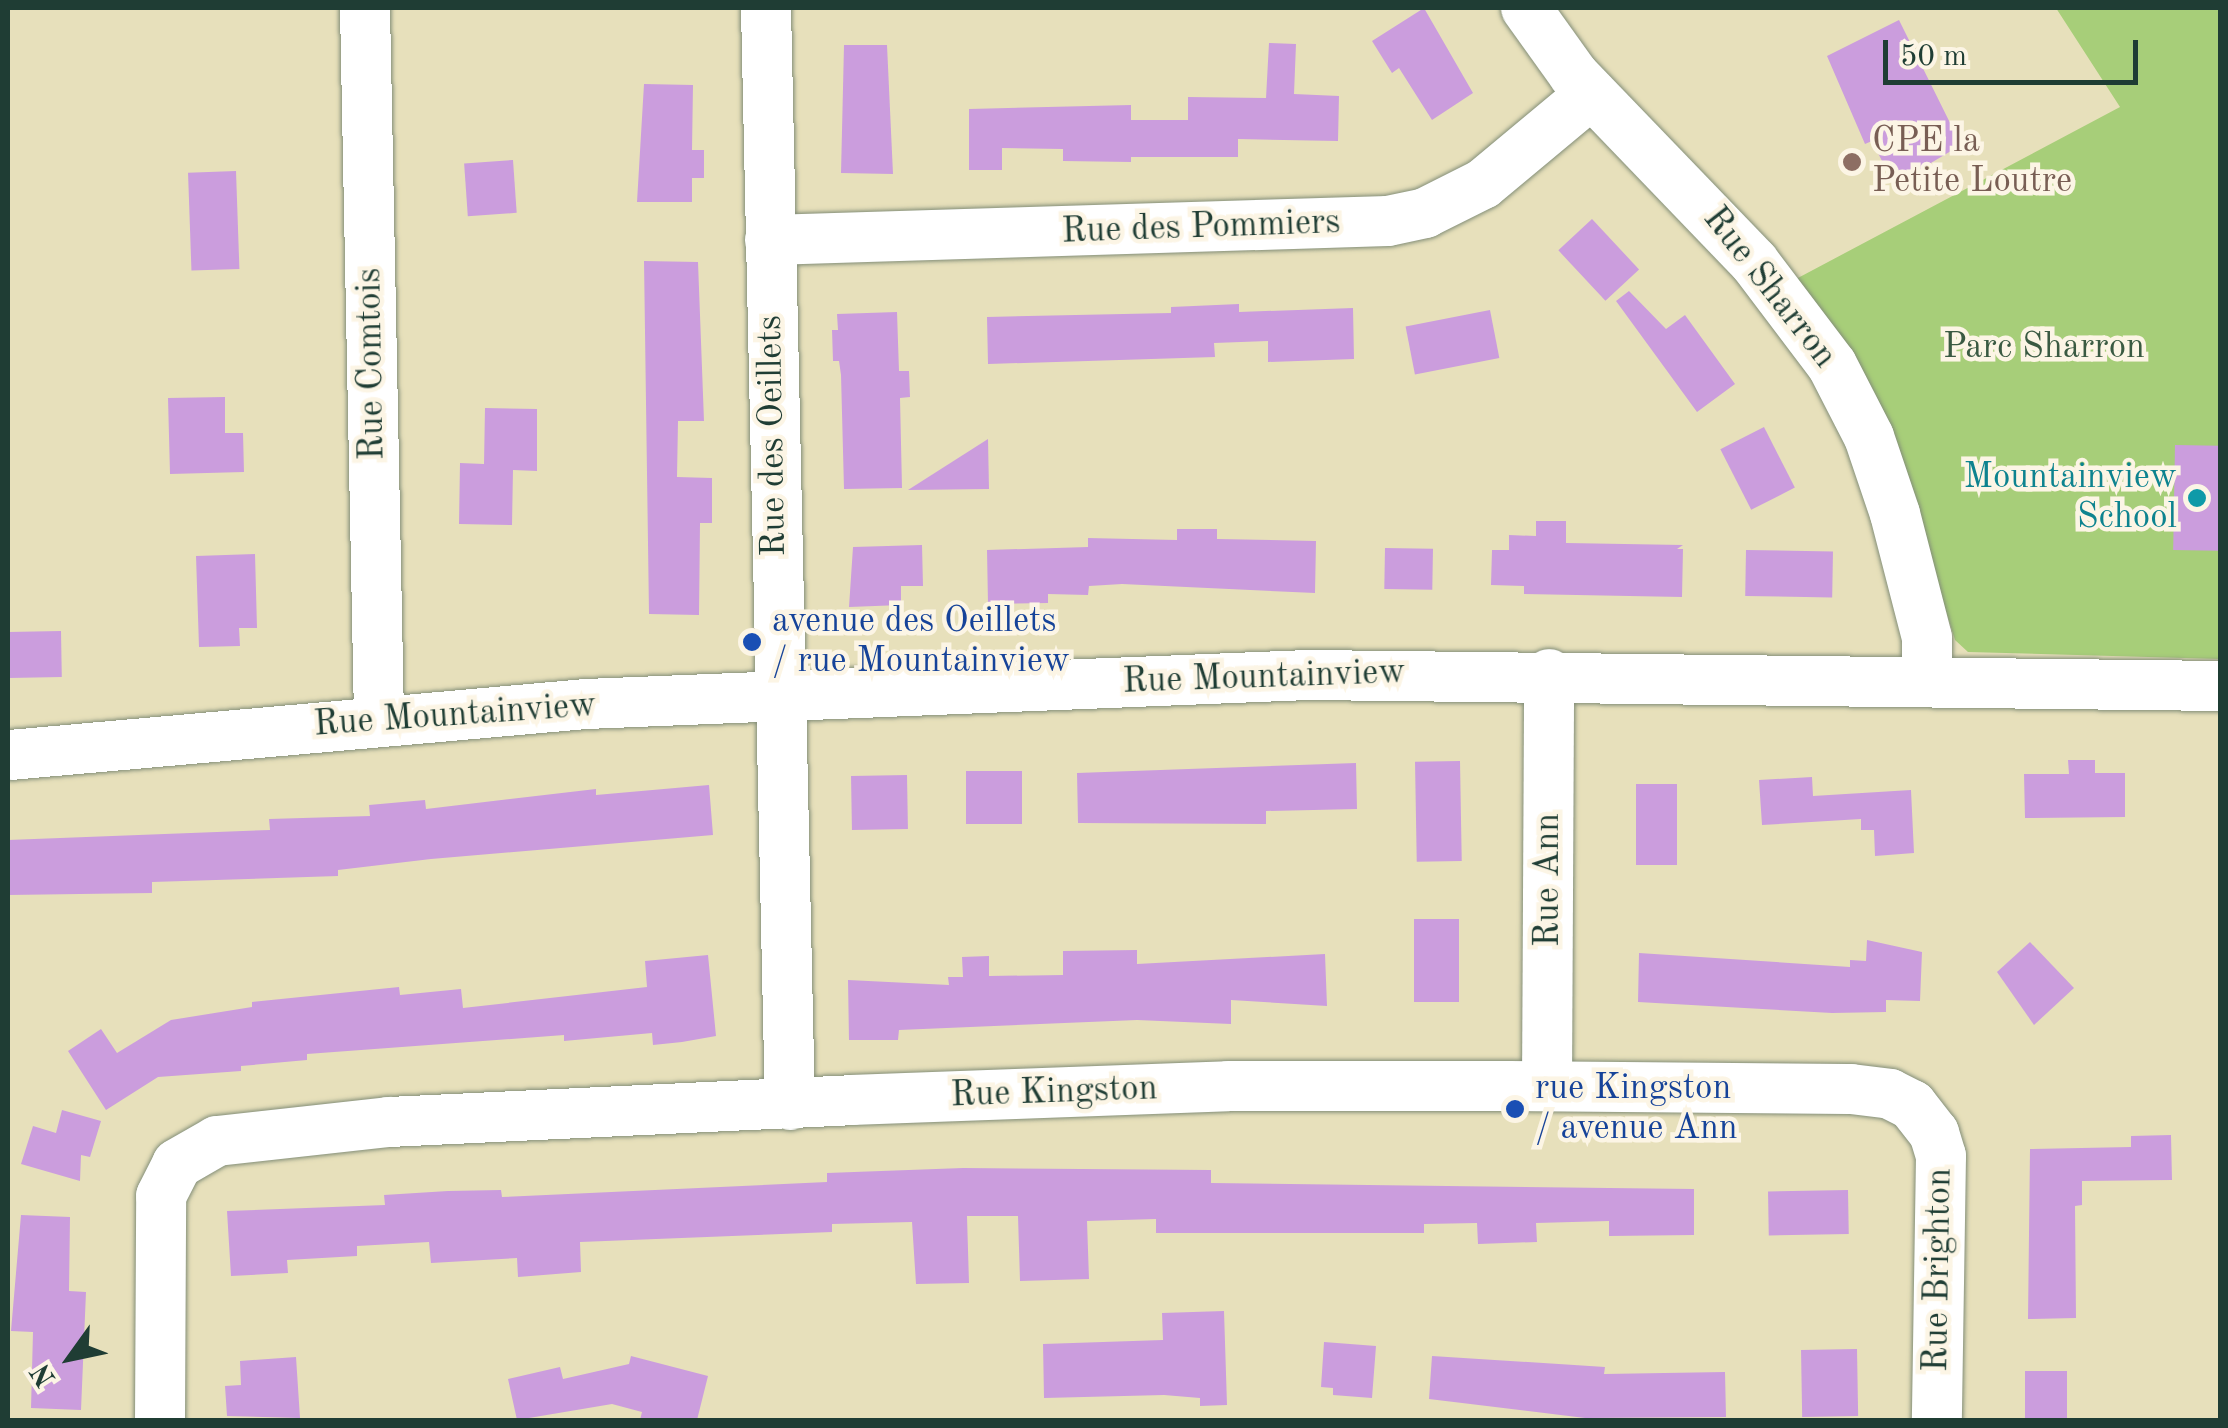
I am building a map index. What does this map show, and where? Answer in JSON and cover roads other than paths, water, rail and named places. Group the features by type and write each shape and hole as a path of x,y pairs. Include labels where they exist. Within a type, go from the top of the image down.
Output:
{"street":[{"name":"Rue Comtois","path":"366,8 378,720"},
{"name":"Rue des Oeillets","path":"766,8 790,1105"},
{"name":"Rue Sharron","path":"1526,8 1591,94 1696,196 1832,365 1869,437 1895,514 1926,638 1927,681"},
{"name":"Rue des Pommiers","path":"770,240 1388,221 1425,213 1483,184 1591,94"},
{"name":"Rue Mountainview","path":"10,755 378,720 781,695 1309,674 1550,674 2220,686"},
{"name":"Rue Ann","path":"1547,1086 1550,674"},
{"name":"Rue Kingston","path":"160,1420 160,1208 177,1164 217,1141 354,1125 1228,1086 1878,1091 1901,1098 1928,1122"},
{"name":"Rue Brighton","path":"1928,1122 1942,1156 1937,1420"}],"place":[{"name":"CPE la Petite Loutre","path":"1852,162"},
{"name":"Mountainview School","path":"2197,498"},
{"name":"avenue des Oeillets / rue Mountainview","path":"752,642"},
{"name":"rue Kingston / avenue Ann","path":"1515,1109"}],"park label":[{"name":"Parc Sharron","path":"2044,348"}]}
